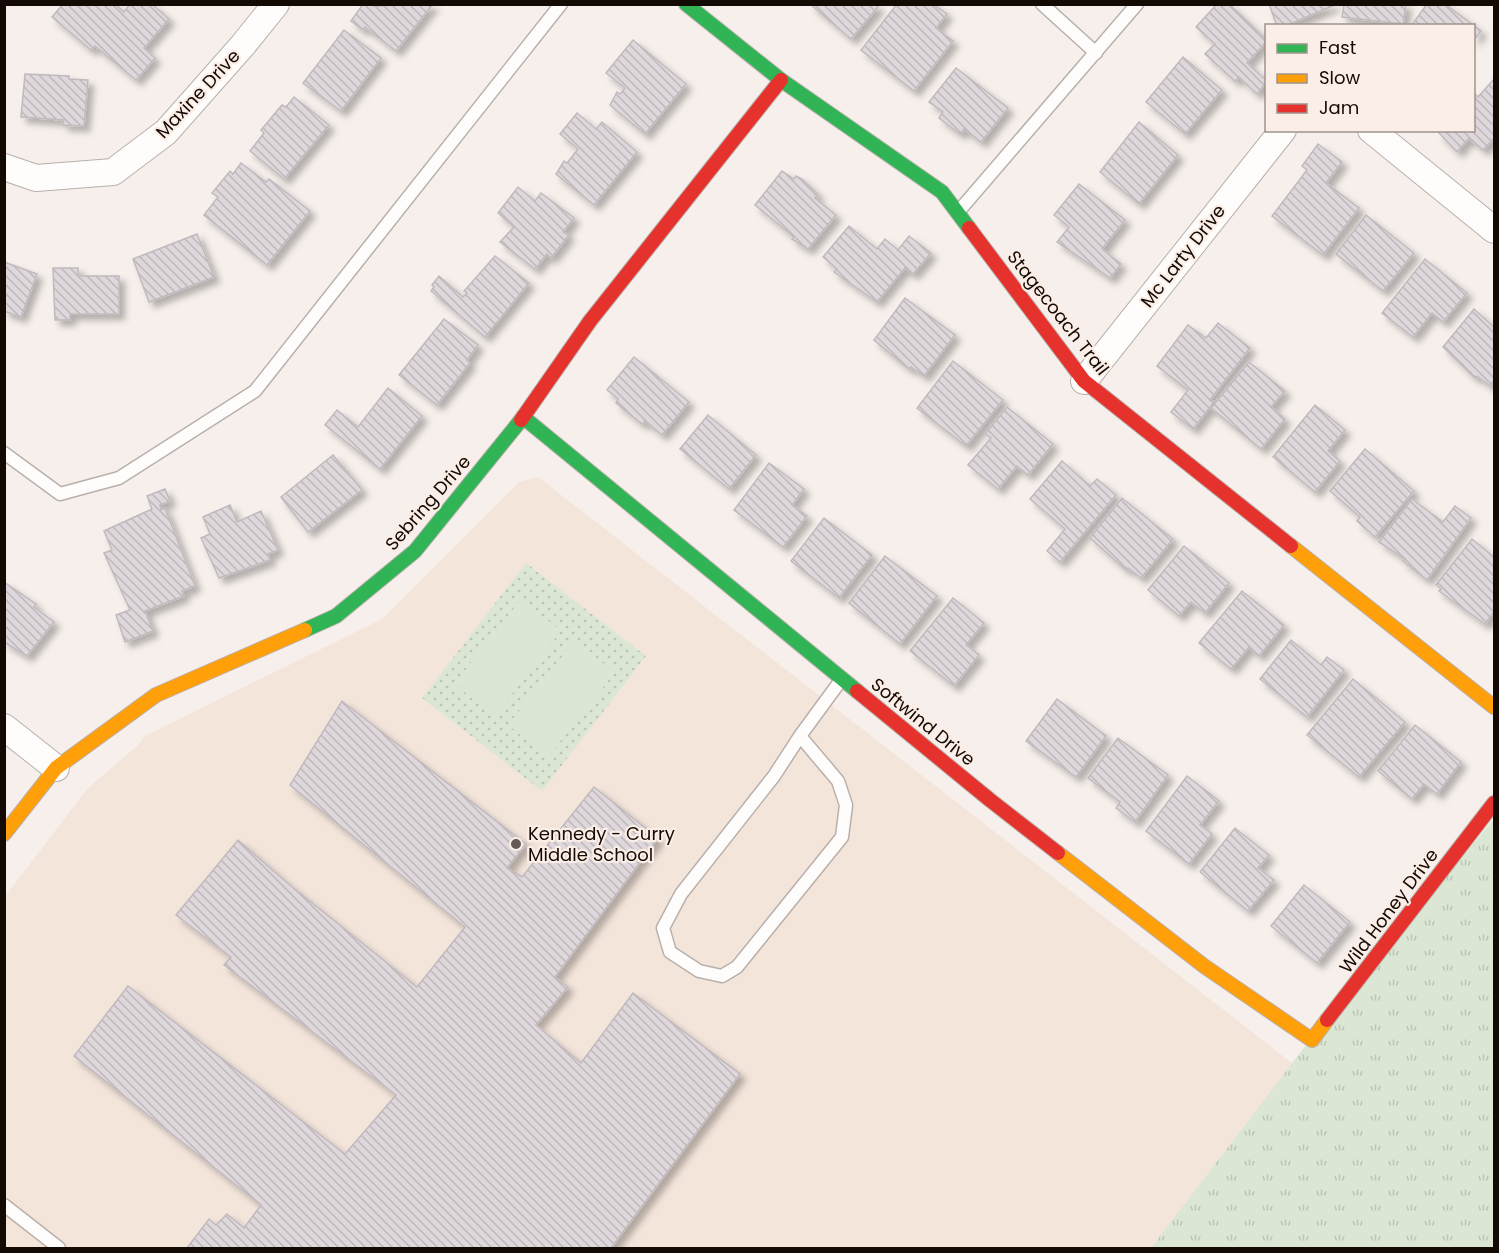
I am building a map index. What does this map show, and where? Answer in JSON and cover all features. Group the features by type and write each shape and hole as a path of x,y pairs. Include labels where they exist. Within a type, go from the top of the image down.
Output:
{"street":[{"name":"Maxine Drive","path":"4,167 36,178 113,172 166,132 276,4"},
{"name":"Stagecoach Trail","path":"686,4 781,80 942,192 1084,381 1494,707"},
{"name":"Sebring Drive","path":"4,834 56,768 156,695 336,616 415,551 523,417 590,321 781,80"},
{"name":"Mc Larty Drive","path":"1084,381 1281,132"},
{"path":"1373,132 1494,230"},
{"name":"Softwind Drive","path":"523,417 990,800 1195,959 1312,1040"},
{"path":"4,727 56,768"},
{"name":"Wild Honey Drive","path":"1312,1040 1494,802"}],"lane":[{"path":"4,453 60,494 119,478 255,391 561,4"},
{"path":"1042,4 1096,53"},
{"path":"957,213 1137,4"},
{"path":"800,736 838,781 846,805 842,837 737,967 723,976 699,971 670,952 663,928 681,894 774,776 800,736 842,679"},
{"path":"4,1205 59,1248"}],"shaded area":[{"name":"Kennedy - Curry Middle School","path":"538,477 1292,1063 1164,1248 5,1248 4,898 87,789 137,746 145,736 382,619 519,482"}],"green space":[{"path":"526,563 646,656 542,791 422,698"},
{"path":"521,599 561,631 495,716 454,684"},
{"path":"574,641 615,672 548,757 508,725"},
{"path":"1494,819 1494,1248 1151,1248 1325,1020"}],"building":[{"path":"63,4 115,4 124,12 130,4 152,4 169,19 144,48 155,58 136,80 95,46 91,50 52,17"},
{"path":"363,4 376,6 433,4 396,51 365,27 363,30 351,21"},
{"path":"810,4 875,4 878,7 851,39"},
{"path":"897,4 933,4 947,14 936,28 953,41 914,91 861,50"},
{"path":"1217,4 1229,4 1265,38 1265,43 1247,63 1265,79 1265,84 1257,94 1239,77 1235,81 1205,54 1215,44 1196,27"},
{"path":"1269,4 1335,4 1290,24 1276,24"},
{"path":"1344,4 1406,4 1403,24 1342,17"},
{"path":"1427,4 1445,4 1472,24 1412,24"},
{"path":"1475,26 1481,31 1475,39"},
{"path":"344,30 381,58 341,111 303,83"},
{"path":"633,40 686,84 645,134 610,105 617,92 620,94 625,88 606,73"},
{"path":"1183,57 1222,90 1185,134 1146,102"},
{"path":"956,68 1008,108 981,142 964,129 960,134 939,118 943,112 929,102"},
{"path":"25,74 69,76 69,79 88,80 84,126 63,125 64,120 21,117"},
{"path":"1494,79 1494,138 1483,150 1469,138 1457,152 1439,133 1475,132 1475,94 1478,97"},
{"path":"294,97 329,125 284,179 250,151 264,133 261,130 282,105 286,107"},
{"path":"577,113 596,129 602,122 637,152 594,205 556,174 564,161 567,163 578,149 560,134"},
{"path":"1139,122 1178,155 1139,204 1100,172"},
{"path":"1318,144 1342,162 1326,183 1359,208 1323,255 1272,216 1307,170 1302,166"},
{"path":"241,163 266,182 269,179 310,211 267,265 204,215 218,197 212,193 230,171 233,174"},
{"path":"782,171 794,179 796,176 802,179 818,194 815,198 836,215 808,249 792,239 794,237 755,205"},
{"path":"1079,184 1125,220 1102,249 1121,264 1110,278 1057,242 1069,227 1054,215"},
{"path":"518,187 535,201 541,193 574,218 563,232 569,235 551,258 547,254 535,269 500,242 514,227 498,213"},
{"path":"1366,215 1414,253 1383,291 1336,254"},
{"path":"849,226 877,249 885,239 898,250 909,236 931,253 913,274 905,268 877,302 834,272 837,269 823,257"},
{"path":"197,234 214,277 149,302 133,259"},
{"path":"495,256 529,283 485,337 431,291 434,287 432,285 439,276 463,297 467,293 464,291"},
{"path":"1425,259 1467,293 1443,322 1432,313 1413,337 1382,313"},
{"path":"4,262 37,274 21,317 4,311"},
{"path":"53,268 78,268 78,276 119,276 119,314 70,314 70,320 55,320"},
{"path":"905,298 955,335 924,376 911,367 909,369 874,340"},
{"path":"1474,309 1494,327 1494,380 1490,386 1477,376 1475,378 1443,347"},
{"path":"444,319 478,345 467,360 470,363 437,405 399,375"},
{"path":"1218,323 1250,348 1210,400 1214,402 1193,429 1171,412 1188,390 1157,366 1188,325 1206,338"},
{"path":"634,357 689,402 662,435 645,421 642,424 616,403 618,399 607,390"},
{"path":"953,361 1003,400 966,446 917,408"},
{"path":"1249,362 1285,391 1271,407 1285,419 1261,449 1211,408"},
{"path":"388,388 422,416 380,469 325,425 337,410 358,427"},
{"path":"1315,405 1345,430 1328,451 1340,461 1315,492 1273,457"},
{"path":"1007,407 1053,444 1028,475 1017,466 998,489 968,465 991,438 985,434"},
{"path":"708,415 756,455 729,489 680,449"},
{"path":"1365,449 1414,491 1375,537 1357,521 1360,517 1330,491"},
{"path":"333,455 362,490 308,532 281,497"},
{"path":"1062,461 1090,486 1097,479 1116,495 1060,562 1047,551 1065,529 1030,499"},
{"path":"769,463 804,489 792,505 807,516 783,547 734,510"},
{"path":"165,489 170,501 160,505 161,510 165,508 195,586 182,591 184,596 145,611 153,631 125,642 116,615 130,610 104,553 112,550 104,531 152,509 147,496"},
{"path":"1122,498 1173,539 1141,578 1128,568 1126,570 1090,538"},
{"path":"1412,499 1443,522 1455,506 1471,518 1427,580 1403,561 1405,559 1379,542"},
{"path":"230,505 237,522 261,511 278,550 268,554 270,560 219,578 201,538 210,534 203,517"},
{"path":"824,518 872,555 839,598 791,561"},
{"path":"1472,539 1494,557 1494,612 1485,624 1439,591 1441,589 1436,585"},
{"path":"1184,546 1229,583 1205,613 1191,602 1179,616 1148,590"},
{"path":"885,556 937,596 900,644 849,603"},
{"path":"4,582 36,604 34,607 54,622 27,656 4,642"},
{"path":"1242,591 1284,625 1259,656 1249,647 1231,669 1199,643"},
{"path":"953,598 984,623 966,645 979,655 954,686 910,651"},
{"path":"1291,640 1321,665 1327,657 1344,670 1307,717 1260,679"},
{"path":"1353,679 1405,722 1359,777 1307,735"},
{"path":"1057,699 1106,736 1076,777 1026,741"},
{"path":"342,701 526,844 507,868 522,877 594,787 658,838 555,977 568,987 536,1025 581,1063 633,993 740,1074 611,1248 187,1248 209,1219 216,1225 227,1214 244,1228 261,1205 74,1056 128,986 345,1154 396,1095 224,965 231,957 176,915 238,840 291,886 417,987 465,927 290,785"},
{"path":"1415,725 1461,762 1437,794 1424,784 1412,799 1378,771"},
{"path":"1118,738 1168,775 1135,822 1116,808 1120,802 1088,778"},
{"path":"1187,776 1219,801 1200,825 1212,834 1189,864 1146,831"},
{"path":"1235,828 1269,855 1258,868 1274,880 1248,911 1200,872"},
{"path":"1304,885 1350,922 1317,963 1271,926"}],"traffic: fast":[{"path":"686,4 781,80 942,192 969,228"},
{"path":"523,417 857,691"},
{"path":"305,630 336,616 415,551 521,420"}],"traffic: slow":[{"path":"1291,546 1494,707"},
{"path":"4,834 56,768 156,695 305,630"},
{"path":"1058,853 1204,966 1312,1040 1327,1020"}],"traffic: jam":[{"path":"521,420 590,321 781,80"},
{"path":"969,228 1084,381 1291,546"},
{"path":"857,691 1058,853"},
{"path":"1327,1020 1494,803"}],"place":[{"name":"Kennedy - Curry Middle School","path":"516,844"}]}
